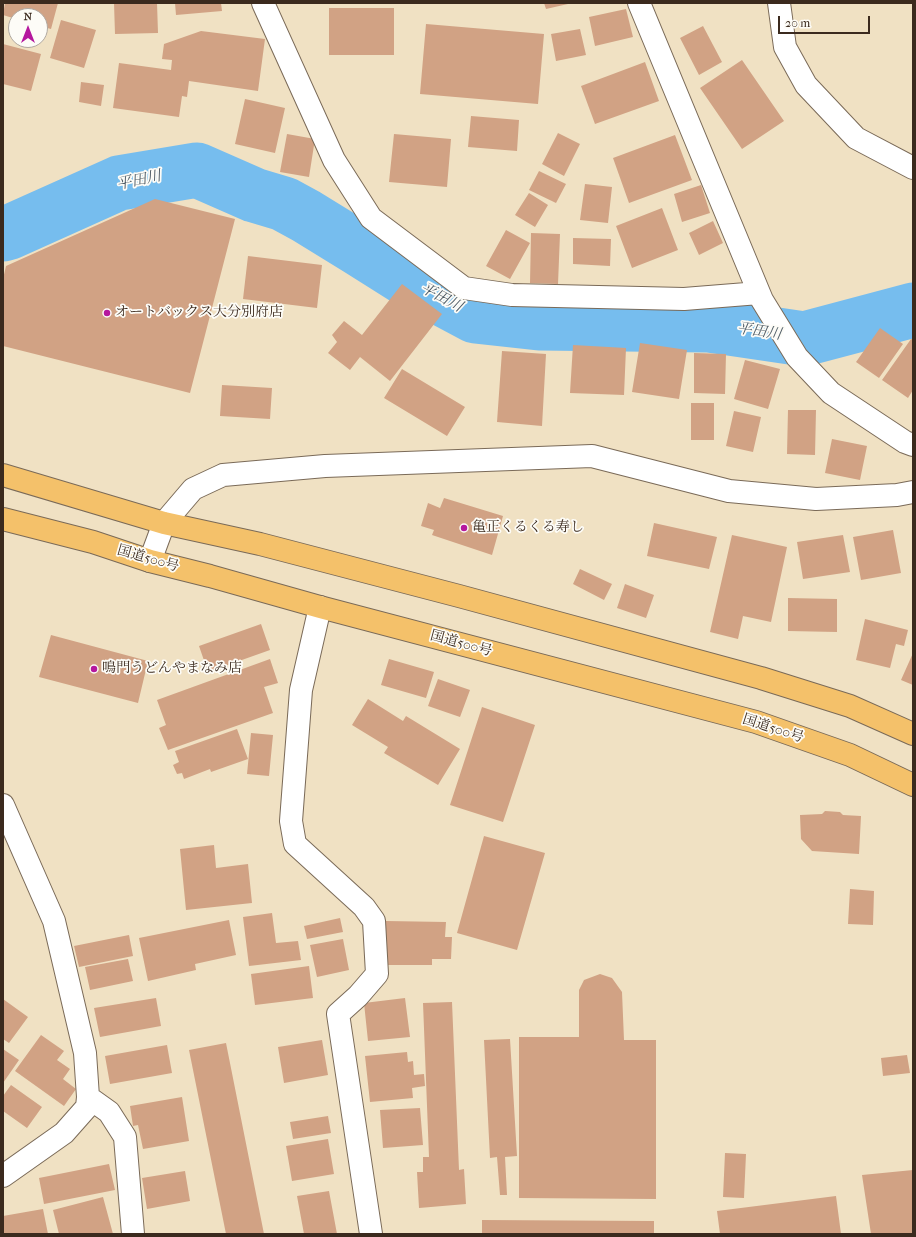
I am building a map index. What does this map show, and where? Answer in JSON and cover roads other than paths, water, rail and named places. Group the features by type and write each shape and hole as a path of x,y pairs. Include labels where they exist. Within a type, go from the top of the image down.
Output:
{"highway":[{"path":"3,475 164,523 283,550 760,678 850,706 913,734"},
{"name":"国道500号","path":"3,519 93,542 150,561 320,607 756,722 850,755 913,785"}],"street":[{"path":"263,3 334,160 371,218 464,288 512,296 684,299 759,293"},
{"path":"639,3 762,300 798,357 832,393 905,442 913,445"},
{"path":"778,3 785,47 806,85 856,138 913,168"},
{"path":"150,561 164,523 192,489 223,475 324,466 592,456 729,491 816,499 897,495 913,492"},
{"path":"320,607 301,690 291,821 295,844 364,907 374,921 376,974 358,996 338,1014 371,1234"},
{"path":"3,806 54,921 85,1053 88,1097 87,1107 64,1133 3,1176"},
{"path":"88,1097 109,1112 125,1137 132,1234"}],"waterway":[{"name":"平田川","path":"3,234 119,183 197,170 254,195 284,204 306,216 415,284 475,316 539,323 709,325 804,339 913,310"}],"place":[{"name":"オートバックス大分別府店","path":"107,313"},
{"name":"亀正くるくる寿し","path":"464,528"},
{"name":"鳴門うどんやまなみ店","path":"94,669"}]}
